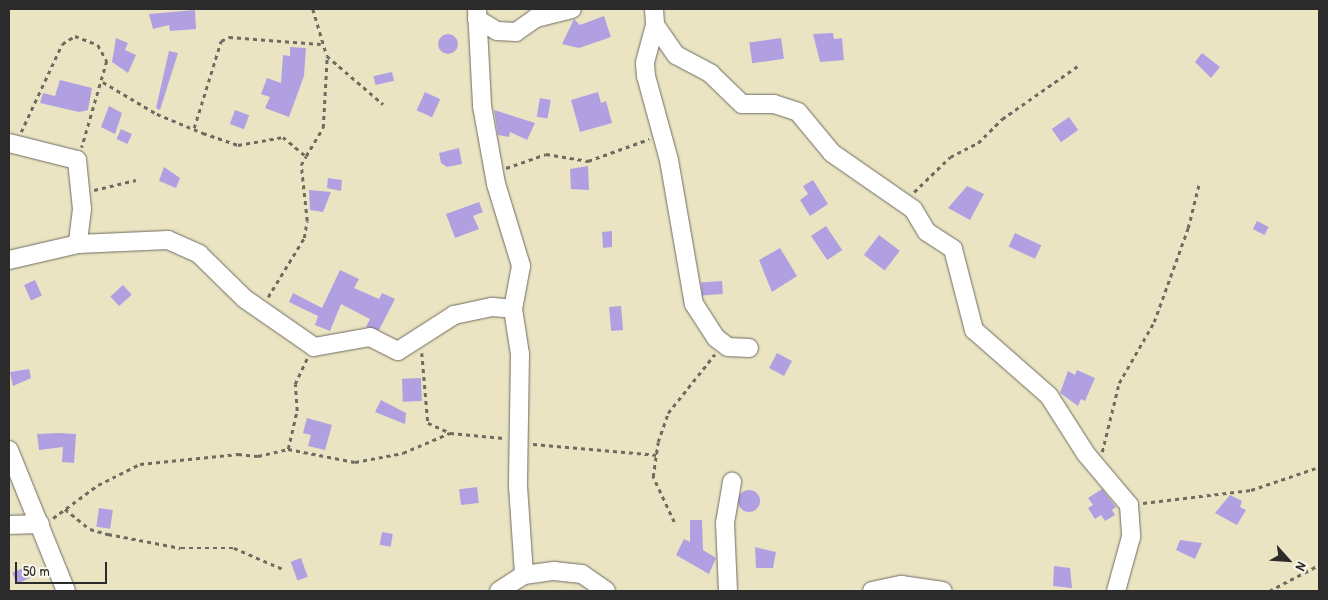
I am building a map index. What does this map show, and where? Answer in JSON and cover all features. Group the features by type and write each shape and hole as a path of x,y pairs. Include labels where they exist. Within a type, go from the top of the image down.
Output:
{"street":[{"path":"477,14 497,31 516,32 545,14 572,9"},
{"path":"477,14 482,106 494,172 521,266 513,309 521,362 518,441 524,575"},
{"path":"654,17 645,63 662,135 694,304 703,324 728,347 749,348"},
{"path":"654,17 668,47 711,74 735,101 780,105 798,112 832,153 859,176 904,201 927,232 953,249 974,330 1049,396 1098,468 1129,505 1131,538 1116,591"},
{"path":"10,143 77,160 81,193 78,244"},
{"path":"9,260 78,244 157,239 183,245 264,313 307,344 320,347 370,337 398,351 422,339 454,315 473,309 513,309"},
{"path":"9,450 66,591"},
{"path":"728,591 725,523 732,482"},
{"path":"9,525 40,525"},
{"path":"499,591 524,575 571,571 593,579 606,591"},
{"path":"872,591 921,588 943,591"}],"path":[{"path":"313,9 321,44 327,56 383,104"},
{"path":"10,143 69,37 104,50 103,82 77,160"},
{"path":"194,128 222,41 229,37 321,44"},
{"path":"264,313 280,272 304,238 307,221 301,166 323,128 327,56"},
{"path":"904,201 950,157 978,143 1002,119 1079,65"},
{"path":"103,82 157,114 238,145 284,137 306,156"},
{"path":"494,172 546,154 588,161 662,135"},
{"path":"81,193 136,180"},
{"path":"1098,468 1119,383 1154,322 1188,228 1199,184"},
{"path":"422,339 425,417 428,424 450,433 659,455"},
{"path":"288,449 296,411 295,384 307,360 307,344"},
{"path":"674,522 652,477 668,413 715,354 728,347"},
{"path":"40,525 98,485 140,464 238,454 258,456 288,449 355,462 403,453 450,433"},
{"path":"1129,505 1251,490 1319,467"},
{"path":"65,509 90,529 108,534 181,548 234,548 283,569"},
{"path":"1269,591 1319,565"}],"building":[{"path":"195,10 196,29 170,31 169,25 153,29 149,14"},
{"path":"604,16 611,37 579,48 562,44 574,19 580,25"},
{"path":"833,33 834,39 842,38 844,60 820,62 813,34"},
{"path":"448,34 455,37 458,44 455,51 448,54 441,51 438,44 441,37"},
{"path":"116,38 128,43 125,50 136,55 128,73 112,62"},
{"path":"781,38 784,59 752,63 749,42"},
{"path":"290,47 306,48 304,76 289,117 265,108 270,97 261,94 267,78 281,83 283,55 290,56"},
{"path":"169,51 178,53 160,110 156,108"},
{"path":"1202,53 1220,67 1211,78 1195,62"},
{"path":"392,72 394,81 376,85 373,76"},
{"path":"60,80 92,88 88,110 79,112 40,103 43,93 55,96"},
{"path":"425,92 440,99 432,117 417,110"},
{"path":"598,92 601,103 606,101 612,123 580,132 571,100"},
{"path":"540,98 551,100 548,119 537,117"},
{"path":"109,106 122,113 115,134 101,127"},
{"path":"235,110 249,115 244,129 230,124"},
{"path":"494,110 535,123 527,140 510,132 509,137 498,135"},
{"path":"1069,117 1078,130 1061,142 1052,129"},
{"path":"121,129 132,134 127,144 117,139"},
{"path":"459,148 462,164 447,167 441,163 439,153"},
{"path":"588,166 589,190 571,189 570,169"},
{"path":"164,167 180,178 176,188 159,181"},
{"path":"328,178 342,180 341,191 327,188"},
{"path":"813,180 828,204 810,216 800,200 808,194 803,186"},
{"path":"967,186 984,194 970,220 948,208"},
{"path":"309,190 331,192 323,212 310,210"},
{"path":"479,202 483,212 473,216 479,229 455,238 446,214"},
{"path":"1257,221 1269,227 1264,235 1253,229"},
{"path":"826,226 842,250 827,260 811,236"},
{"path":"612,231 612,247 603,248 602,232"},
{"path":"1015,233 1041,245 1035,259 1009,247"},
{"path":"879,235 900,251 885,271 864,255"},
{"path":"780,248 797,276 772,292 759,260"},
{"path":"340,270 359,279 354,288 379,299 382,293 395,299 379,330 366,327 370,319 341,304 330,331 315,325 318,316 289,302 293,293 322,308"},
{"path":"35,280 42,296 31,300 24,285"},
{"path":"722,281 723,294 702,295 701,282"},
{"path":"123,285 132,295 119,306 110,296"},
{"path":"621,306 623,330 611,331 609,307"},
{"path":"777,353 792,361 784,376 769,368"},
{"path":"29,369 31,378 13,386 10,372"},
{"path":"1077,370 1095,378 1085,401 1081,399 1078,406 1060,393 1068,371 1075,375"},
{"path":"421,378 422,401 403,402 402,379"},
{"path":"381,400 406,413 405,424 375,412"},
{"path":"307,418 332,425 325,450 308,446 311,435 303,433"},
{"path":"37,434 76,434 74,463 62,462 63,447 39,450"},
{"path":"477,487 479,503 461,505 459,489"},
{"path":"1102,489 1116,507 1112,510 1115,515 1105,521 1101,515 1095,519 1088,508 1093,505 1088,498"},
{"path":"749,490 759,497 760,501 753,511 749,512 739,505 738,501 745,491"},
{"path":"1230,495 1242,501 1240,507 1246,510 1237,525 1215,513"},
{"path":"99,508 113,510 110,529 96,527"},
{"path":"690,520 702,520 703,550 716,558 709,574 676,555 684,539 690,542"},
{"path":"382,532 393,534 391,547 380,545"},
{"path":"1180,540 1202,543 1195,559 1176,550"},
{"path":"755,547 776,552 773,568 756,568"},
{"path":"301,558 308,577 298,581 291,562"},
{"path":"1054,566 1070,568 1072,588 1053,586"},
{"path":"25,567 30,578 17,584 12,573"}]}
